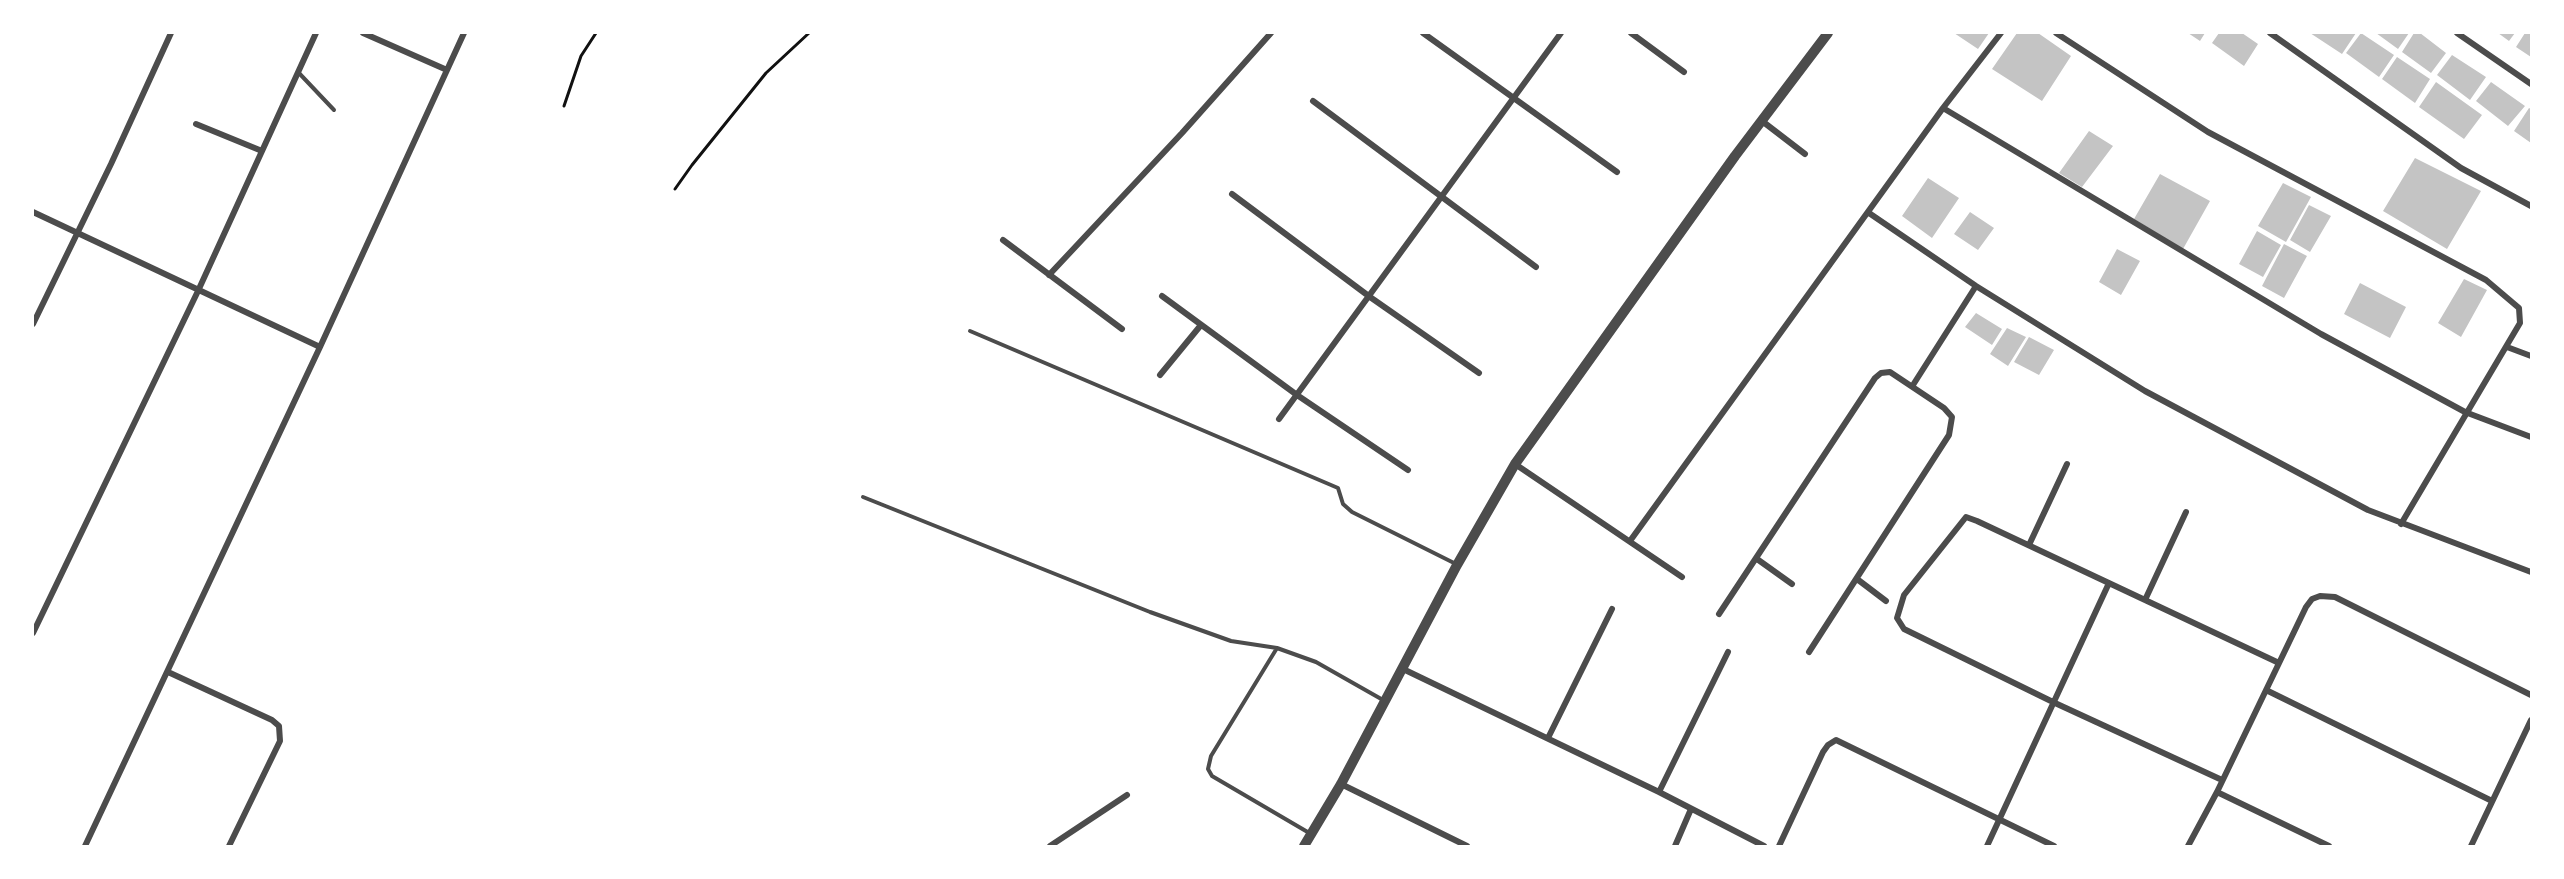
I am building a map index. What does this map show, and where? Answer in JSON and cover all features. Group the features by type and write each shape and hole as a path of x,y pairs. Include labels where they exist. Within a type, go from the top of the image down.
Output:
{"street":[{"path":"33,324 171,33"},
{"path":"33,633 198,291 316,33"},
{"path":"363,33 447,70"},
{"path":"85,846 320,347 464,33"},
{"path":"1049,275 1182,133 1271,33"},
{"path":"1424,33 1617,172"},
{"path":"1279,419 1561,33"},
{"path":"1631,33 1684,72"},
{"path":"1304,846 1341,784 1457,564 1515,464 1828,33"},
{"path":"1630,541 1943,108 2001,33"},
{"path":"2056,33 2208,132 2486,280 2519,308 2520,323 2507,347 2465,412 2401,524"},
{"path":"2270,33 2278,35 2461,168 2531,206"},
{"path":"2457,33 2531,84"},
{"path":"1312,101 1443,195 1536,267"},
{"path":"1943,108 2321,334 2465,412 2531,436"},
{"path":"1762,121 1805,154"},
{"path":"196,124 262,151"},
{"path":"1232,194 1370,297 1479,373"},
{"path":"33,212 320,347"},
{"path":"1869,213 1976,286 2145,391 2330,491 2401,524 2531,572"},
{"path":"1003,240 1122,330"},
{"path":"1913,385 1976,286"},
{"path":"1162,296 1297,395 1408,471"},
{"path":"1160,375 1202,325"},
{"path":"2507,347 2531,356"},
{"path":"1719,614 1875,378 1890,372 1913,385 1944,408 1952,417 1949,435 1809,652"},
{"path":"1515,464 1682,577"},
{"path":"2029,545 2067,464"},
{"path":"2145,600 2186,512"},
{"path":"2222,780 2055,703 1904,629 1897,618 1904,595 1966,518 2029,545 2279,663"},
{"path":"1756,559 1792,584"},
{"path":"1857,579 1886,601"},
{"path":"1987,846 2109,583"},
{"path":"2188,846 2312,599 2335,597 2531,694"},
{"path":"1548,738 1612,609"},
{"path":"1659,792 1728,652"},
{"path":"1403,669 1659,792 1764,846"},
{"path":"168,672 272,720 279,726 280,741 230,846"},
{"path":"2266,690 2492,801"},
{"path":"2470,846 2531,720"},
{"path":"1779,846 1823,752 1836,740 2054,846"},
{"path":"1341,784 1467,846"},
{"path":"2217,792 2329,846"},
{"path":"1050,846 1127,795"},
{"path":"1676,846 1691,808"}],"lane":[{"path":"298,72 334,110"},
{"path":"970,331 1338,488 1343,504 1352,512 1457,564"},
{"path":"863,497 1231,642 1277,648 1316,662 1384,701"},
{"path":"1277,648 1211,756 1208,769 1212,776 1311,835"}],"path":[{"path":"564,106 581,56 596,33"},
{"path":"675,189 766,73 809,33"}],"building":[{"path":"1954,33 1989,33 1978,49"},
{"path":"2017,33 2038,33 2071,56 2042,101 1992,69"},
{"path":"2188,33 2205,33 2200,41"},
{"path":"2219,33 2242,33 2258,44 2244,66 2212,43"},
{"path":"2310,33 2356,33 2342,54"},
{"path":"2361,33 2394,55 2379,77 2346,53"},
{"path":"2376,33 2409,33 2398,49"},
{"path":"2414,33 2420,33 2446,53 2431,73 2402,52"},
{"path":"2498,33 2515,33 2509,41"},
{"path":"2525,33 2531,33 2531,57 2516,47"},
{"path":"2452,55 2486,77 2470,100 2437,75"},
{"path":"2397,57 2430,79 2415,103 2382,79"},
{"path":"2436,82 2482,115 2464,139 2419,107"},
{"path":"2491,82 2525,106 2508,126 2476,101"},
{"path":"2529,108 2531,109 2531,143 2514,131"},
{"path":"2089,131 2113,146 2082,187 2059,173"},
{"path":"2415,158 2481,191 2447,249 2383,211"},
{"path":"2160,174 2210,201 2183,249 2134,219"},
{"path":"1928,178 1959,198 1932,238 1902,216"},
{"path":"2283,183 2311,197 2286,242 2258,226"},
{"path":"2309,205 2331,216 2310,252 2290,240"},
{"path":"1970,212 1994,228 1978,250 1954,234"},
{"path":"2257,231 2281,245 2263,277 2239,264"},
{"path":"2284,244 2307,256 2284,298 2262,286"},
{"path":"2117,249 2140,261 2121,295 2099,282"},
{"path":"2464,279 2487,290 2461,337 2438,323"},
{"path":"2360,283 2406,307 2390,338 2344,314"},
{"path":"1976,313 2002,329 1992,345 1965,327"},
{"path":"2007,328 2026,337 2008,366 1990,354"},
{"path":"2029,337 2054,350 2039,375 2014,362"}]}
